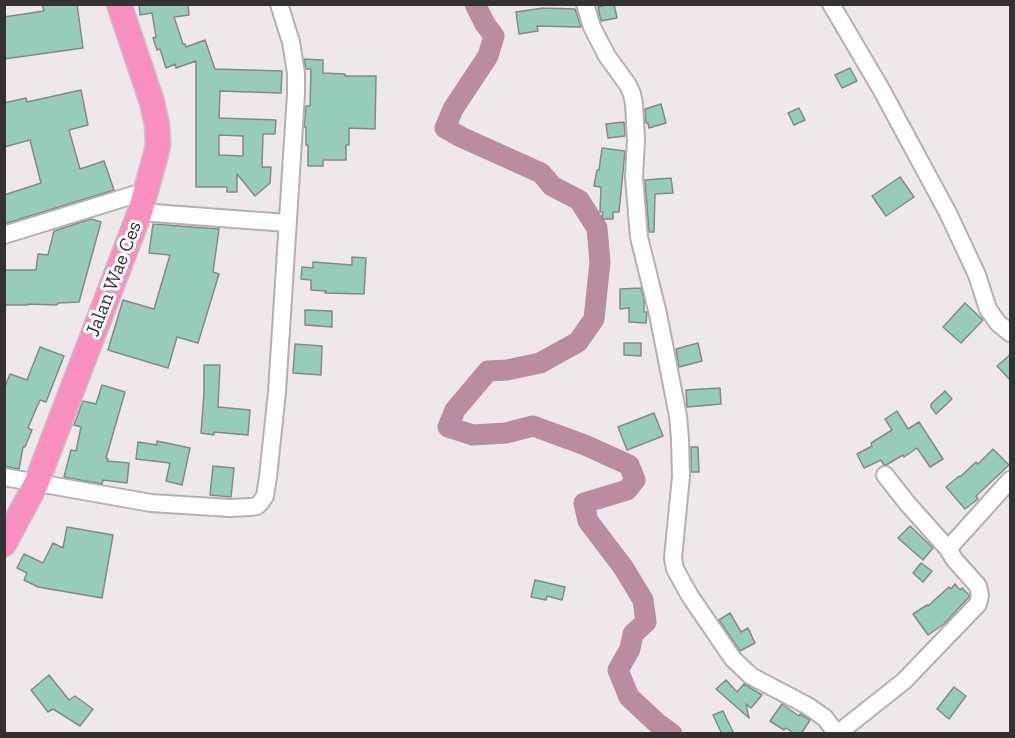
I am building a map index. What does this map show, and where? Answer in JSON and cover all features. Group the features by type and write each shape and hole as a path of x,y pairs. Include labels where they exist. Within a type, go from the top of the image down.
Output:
{"highway":[{"name":"Jalan Wae Ces","path":"4,544 36,483 143,201 156,154 157,125 152,102 119,4"}],"street":[{"path":"4,477 151,503 230,508 257,506 261,502 268,477 277,392 296,94 296,73 291,42 279,4"},
{"path":"585,4 592,27 607,56 628,85 634,104 636,140 634,177 639,237 658,314 679,428 681,476 673,558 675,569 722,644 744,671 808,706 825,718 837,734 904,681 978,604 980,596 978,586 885,475"},
{"path":"831,4 881,89 948,213 977,275 988,309 998,323 1011,333"},
{"path":"4,235 143,201 287,223"},
{"path":"948,549 1011,480"}],"building":[{"path":"42,4 77,4 83,48 4,59 4,17 44,11"},
{"path":"139,4 188,4 189,15 174,17 183,44 186,47 205,40 215,69 282,71 281,93 220,91 219,118 276,120 275,134 263,134 262,167 271,167 270,183 255,196 237,174 237,192 227,192 227,187 196,187 196,61 176,68 175,64 166,68 160,49 157,50 153,38 156,37 152,13 140,15","holes":["219,135 243,136 243,156 219,155"]},
{"path":"614,4 617,18 601,21 598,7"},
{"path":"543,8 575,9 581,27 537,26 538,31 519,34 516,12"},
{"path":"304,59 323,60 323,73 376,76 375,129 349,128 346,160 323,160 323,166 308,166 308,145 306,145 306,127 304,127 306,106 310,106 311,69 306,69"},
{"path":"850,68 857,81 842,88 835,75"},
{"path":"81,90 88,125 69,130 80,169 104,161 114,190 4,224 4,195 41,183 30,140 4,147 4,103 26,98 27,102"},
{"path":"661,104 666,123 649,128 646,123 645,109"},
{"path":"799,108 805,120 794,125 788,113"},
{"path":"624,122 625,136 608,138 606,124"},
{"path":"602,148 625,151 619,212 613,212 613,219 602,219 601,187 594,186"},
{"path":"900,177 914,197 886,216 872,196"},
{"path":"671,178 673,193 655,194 654,232 649,232 645,180"},
{"path":"91,219 101,222 79,302 58,303 57,305 4,305 4,270 36,270 38,254 48,255 54,231"},
{"path":"153,224 219,229 213,272 219,274 198,343 177,337 168,368 108,350 123,300 154,309 170,255 149,253"},
{"path":"352,257 366,258 364,294 325,293 326,291 311,290 311,280 301,279 302,267 313,268 313,262 352,265"},
{"path":"641,288 644,312 647,312 646,323 629,322 629,308 620,309 620,289"},
{"path":"965,303 983,320 961,343 943,327"},
{"path":"305,310 332,311 332,327 305,325"},
{"path":"624,343 641,343 641,356 624,355"},
{"path":"698,343 702,361 679,367 676,349"},
{"path":"295,344 322,346 321,375 293,373"},
{"path":"40,347 64,356 46,402 40,400 28,428 32,430 23,447 19,469 4,466 4,389 10,374 27,380"},
{"path":"1011,354 1011,381 997,366"},
{"path":"204,365 220,365 218,407 250,410 248,435 201,433"},
{"path":"102,385 125,392 106,458 107,461 129,463 127,483 103,480 102,484 64,477 71,450 76,451 81,427 74,425 83,401 96,404"},
{"path":"720,388 721,404 687,407 686,390"},
{"path":"945,391 952,399 936,414 931,404"},
{"path":"897,411 908,429 919,422 943,459 930,467 917,448 886,465 881,460 864,468 857,454 872,446 871,443 892,430 885,419"},
{"path":"654,413 663,436 627,450 618,427"},
{"path":"157,441 190,448 182,485 166,481 170,463 136,459 138,442 157,445"},
{"path":"691,447 698,447 699,472 691,472"},
{"path":"993,449 1009,465 976,496 978,499 965,509 946,487 976,462 978,464"},
{"path":"213,466 234,468 231,497 210,495"},
{"path":"910,526 933,548 923,560 898,538"},
{"path":"67,527 113,535 102,598 38,587 24,580 27,573 17,568 24,554 43,563 53,543 63,548"},
{"path":"921,563 932,571 923,582 913,573"},
{"path":"535,580 565,587 562,600 547,596 546,600 531,597"},
{"path":"955,584 960,590 962,588 969,597 944,624 928,635 913,614 928,606"},
{"path":"730,613 741,632 748,628 755,643 740,651 719,620"},
{"path":"49,675 69,700 75,696 93,709 80,726 53,709 48,712 31,690"},
{"path":"726,680 737,692 744,684 762,695 751,708 746,704 749,718 716,689"},
{"path":"954,687 966,696 949,719 937,709"},
{"path":"782,704 799,716 800,714 810,720 801,734 795,734 786,728 784,730 770,721"},
{"path":"723,711 734,734 722,734 713,715"}],"waterway":[{"path":"475,4 494,36 488,56 453,109 445,128 541,173 552,186 579,200 597,228 600,262 594,319 578,342 540,363 507,370 488,371 455,410 448,427 473,435 506,433 533,426 585,445 629,465 635,480 627,490 584,503 588,521 623,567 643,600 646,622 633,634 630,649 618,670 629,697 672,734"}]}
